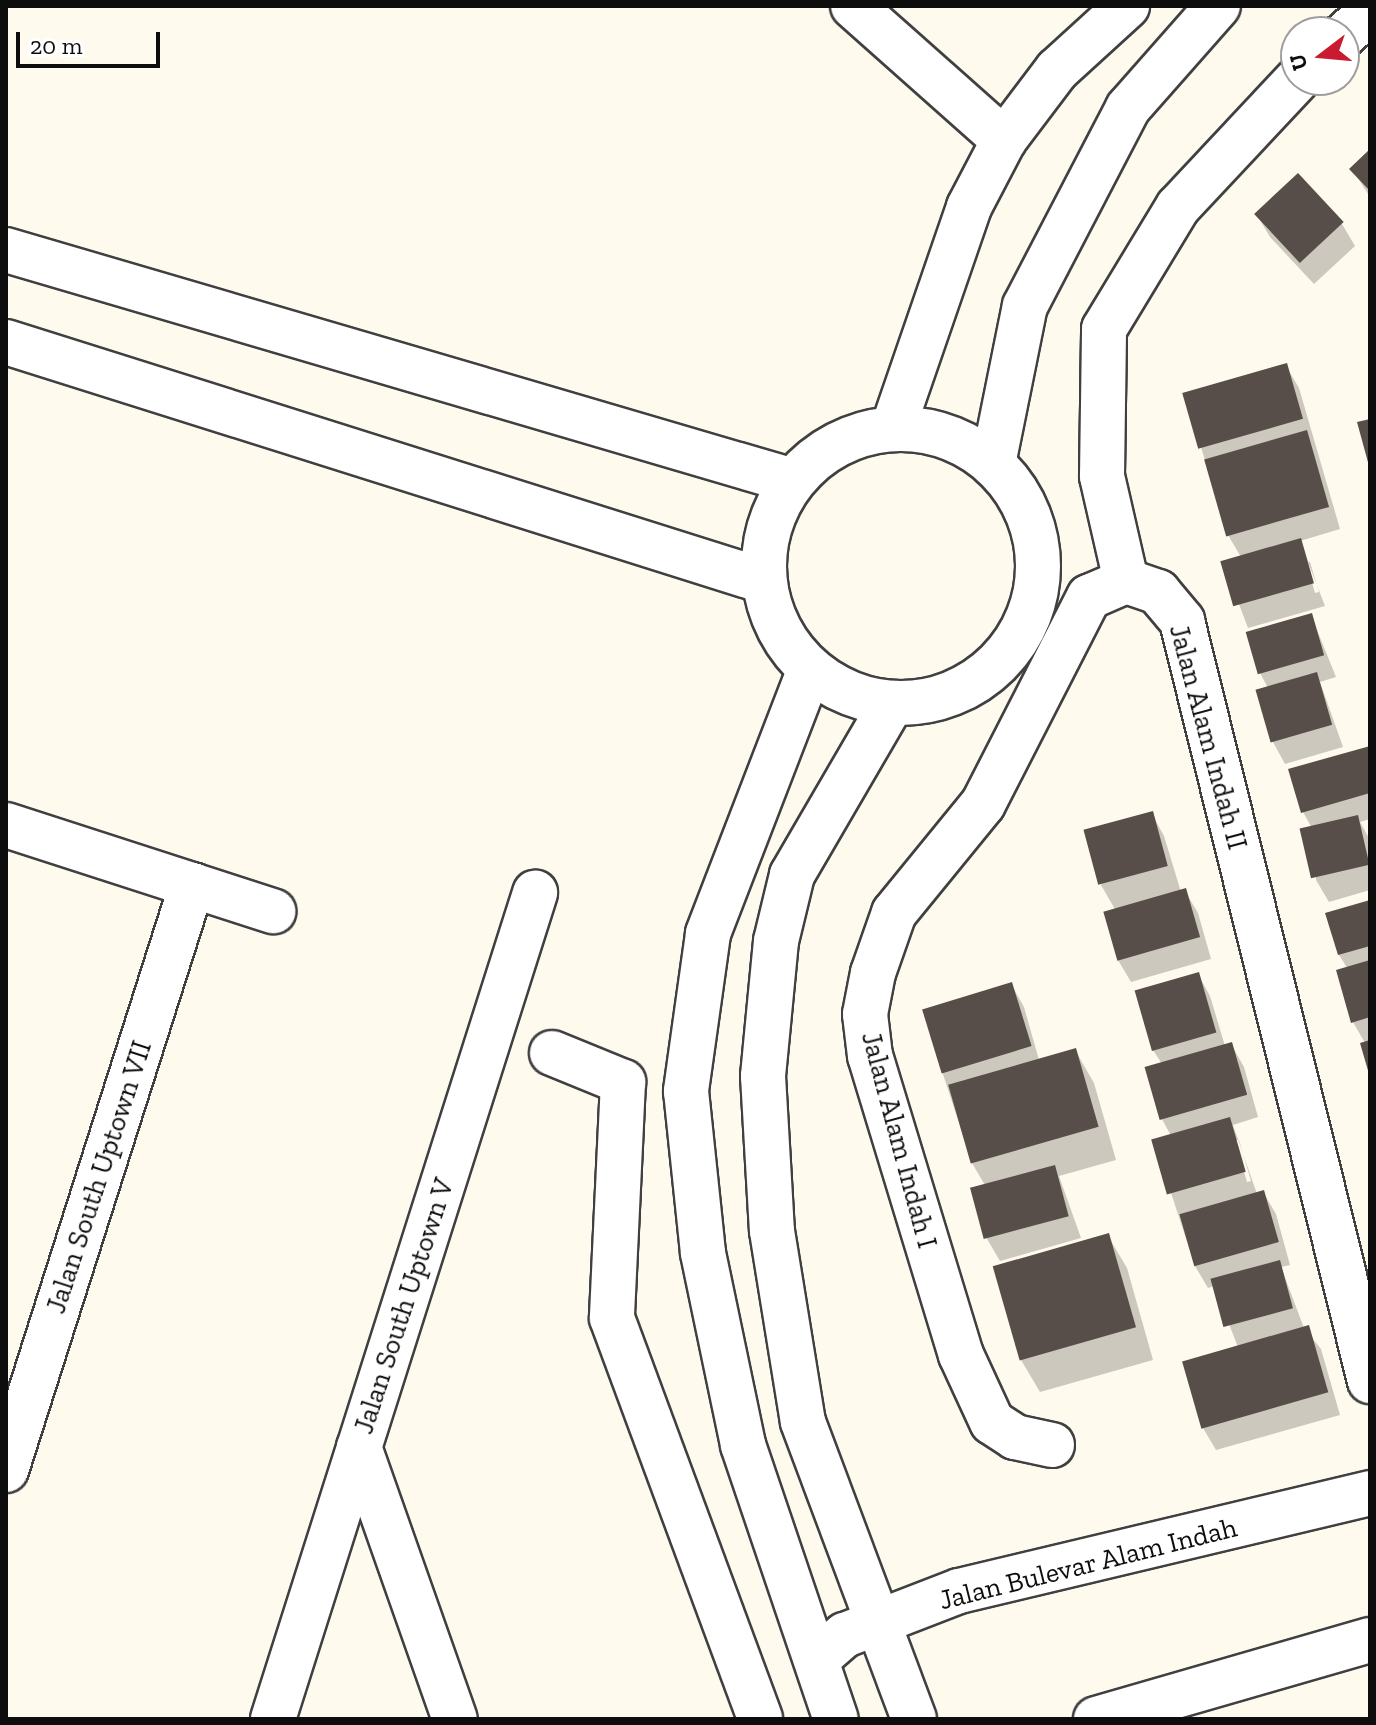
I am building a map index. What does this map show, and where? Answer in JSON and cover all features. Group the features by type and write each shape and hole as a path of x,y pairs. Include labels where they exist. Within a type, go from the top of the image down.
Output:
{"street":[{"path":"853,6 1004,140"},
{"path":"893,428 969,207 1004,140 1057,70 1127,6"},
{"path":"993,464 1025,306 1128,108 1218,6"},
{"path":"1126,581 1102,476 1104,329 1178,207 1282,96"},
{"path":"6,250 793,481"},
{"path":"6,342 764,581"},
{"path":"893,428 929,431 964,444 993,464 1020,497 1035,537 1038,579 1027,621 1005,656 973,684 935,700 892,703 835,687 810,669 788,644 764,581 769,528 793,481 821,454 855,436 893,428"},
{"name":"Jalan Alam Indah II","path":"1126,581 1158,592 1182,621 1370,1381"},
{"name":"Jalan Alam Indah I","path":"1052,1445 1015,1437 992,1422 961,1355 870,1056 865,1014 873,973 894,913 983,804 1089,597 1126,581"},
{"path":"810,669 708,934 686,1091 703,1253 743,1445 836,1719"},
{"path":"892,703 792,875 776,941 763,1076 772,1231 803,1422 914,1719"},
{"path":"6,825 273,911"},
{"name":"Jalan South Uptown VII","path":"6,1470 192,885"},
{"name":"Jalan South Uptown V","path":"273,1719 535,893"},
{"path":"552,1053 623,1082 612,1318 760,1719"},
{"path":"359,1447 455,1719"},
{"name":"Jalan Bulevar Alam Indah","path":"817,1659 845,1635 959,1591 1370,1493"},
{"path":"1096,1719 1370,1640"}],"building":[{"path":"1370,149 1370,191 1349,169"},
{"path":"1298,173 1344,222 1300,263 1254,214"},
{"path":"1287,363 1303,419 1198,449 1182,393"},
{"path":"1370,419 1370,466 1369,466 1357,422"},
{"path":"1307,430 1329,507 1226,536 1204,459"},
{"path":"1301,538 1314,583 1233,606 1220,561"},
{"path":"1312,613 1324,655 1258,674 1246,632"},
{"path":"1317,672 1332,725 1271,743 1255,690"},
{"path":"1370,746 1370,793 1301,813 1288,769"},
{"path":"1153,811 1168,866 1098,885 1083,830"},
{"path":"1358,815 1369,865 1311,878 1300,828"},
{"path":"1186,888 1200,937 1117,961 1103,912"},
{"path":"1370,900 1370,946 1338,955 1325,913"},
{"path":"1370,960 1370,1017 1351,1023 1336,970"},
{"path":"1199,972 1216,1033 1152,1051 1135,990"},
{"path":"1012,982 1032,1046 942,1074 922,1009"},
{"path":"1370,1040 1370,1074 1369,1074 1360,1043"},
{"path":"1232,1042 1247,1095 1160,1120 1145,1067"},
{"path":"1076,1048 1099,1127 971,1163 948,1085"},
{"path":"1230,1117 1246,1172 1167,1194 1151,1140"},
{"path":"1055,1165 1069,1216 984,1239 970,1188"},
{"path":"1264,1190 1279,1242 1194,1266 1179,1214"},
{"path":"1109,1233 1136,1327 1020,1361 993,1266"},
{"path":"1280,1260 1293,1308 1223,1327 1210,1279"},
{"path":"1309,1325 1328,1392 1201,1429 1182,1361"}]}
